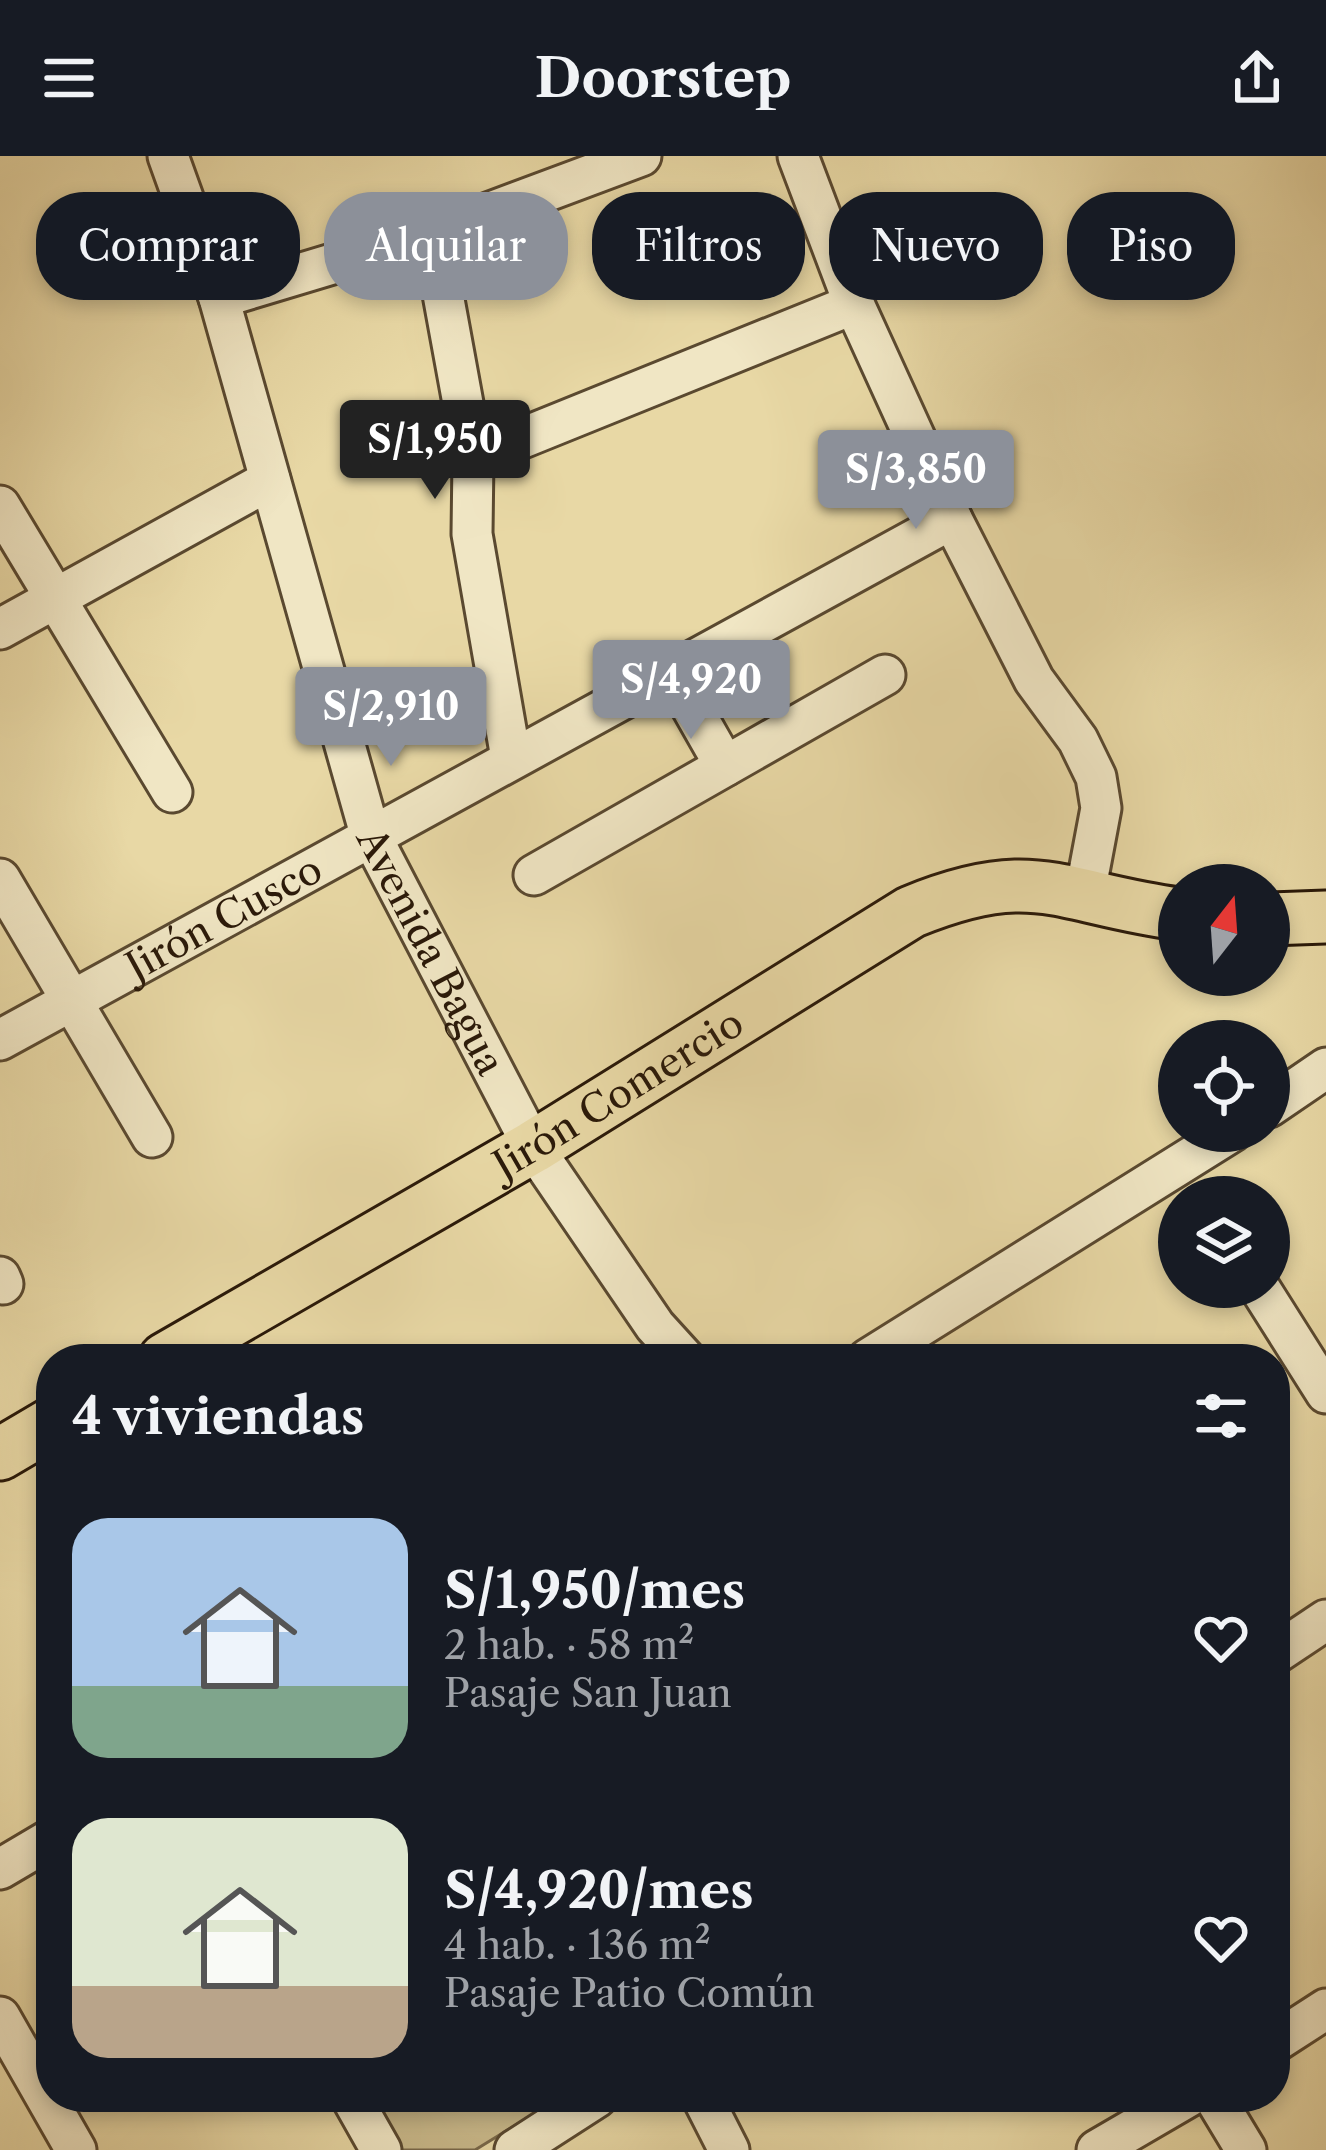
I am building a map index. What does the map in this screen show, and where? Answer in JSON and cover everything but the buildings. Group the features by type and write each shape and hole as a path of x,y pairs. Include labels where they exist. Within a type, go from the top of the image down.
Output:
{"main road":[{"name":"Jirón Comercio","path":"191,1344 533,1147 911,912 966,890 1026,882 1158,909"},
{"path":"1290,919 1326,917"},
{"path":"0,1454 36,1433"}],"street":[{"name":"Avenida Bagua","path":"168,156 181,192"},
{"path":"546,192 641,156"},
{"path":"798,156 854,304 952,519 1034,680 1078,740 1096,777 1101,808 1085,893"},
{"name":"Avenida Bagua","path":"220,300 370,834 533,1147 671,1344"},
{"path":"444,300 473,458 472,534 511,758"},
{"path":"473,458 854,304"},
{"path":"0,629 270,480"},
{"path":"0,506 172,792"},
{"name":"Jirón Cusco","path":"0,1040 952,519"},
{"path":"671,671 725,766"},
{"path":"534,874 885,675"},
{"path":"0,879 152,1137"},
{"path":"1290,1093 1326,1068"},
{"path":"1196,1176 1216,1152"},
{"path":"895,1344 1158,1200"},
{"path":"1272,1308 1326,1393"},
{"path":"1290,1644 1326,1620"},
{"path":"0,1868 36,1848"},
{"path":"1290,2032 1326,2009"},
{"path":"0,2017 36,2080"},
{"path":"54,2112 76,2150"},
{"path":"358,2112 377,2149"},
{"path":"515,2150 574,2112"},
{"path":"710,2112 729,2150"},
{"path":"1096,2150 1162,2112"},
{"path":"1223,2112 1246,2150"}],"shaded area":[{"path":"381,2112 537,2112 475,2150 402,2150"}]}
